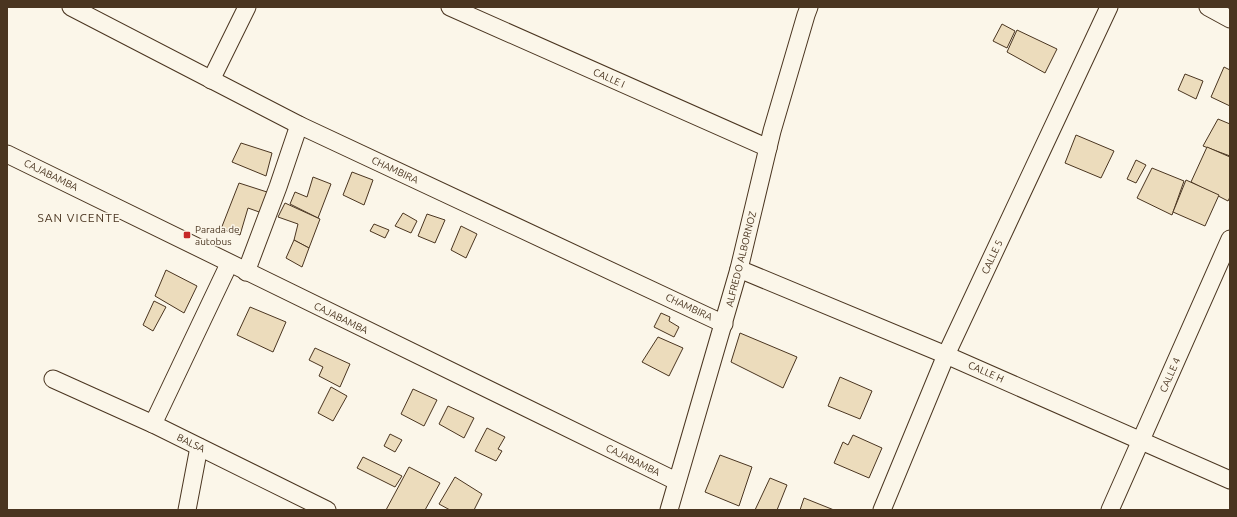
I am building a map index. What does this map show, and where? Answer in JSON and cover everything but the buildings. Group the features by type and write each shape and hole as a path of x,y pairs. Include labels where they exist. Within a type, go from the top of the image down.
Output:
{"street":[{"name":"CHAMBIRA","path":"71,7 299,125 724,324"},
{"path":"212,80 247,7"},
{"name":"CALLE I","path":"450,7 768,148"},
{"name":"ALFREDO ALBORNOZ","path":"669,510 676,481 724,324 768,148 809,7"},
{"name":"CALLE 5","path":"882,510 946,355 1109,7"},
{"path":"1208,7 1230,18"},
{"path":"246,272 278,188 299,125"},
{"name":"CAJABAMBA","path":"7,154 229,264 676,481"},
{"name":"CALLE 4","path":"1110,510 1230,240"},
{"path":"153,424 229,264"},
{"name":"CALLE H","path":"739,268 946,355 1230,480"},
{"name":"BALSA","path":"53,379 153,424 327,510"},
{"path":"186,510 199,447"}],"place":[{"name":"Parada de autobus","path":"187,235"}],"district":[{"name":"SAN VICENTE","path":"79,217"}]}
